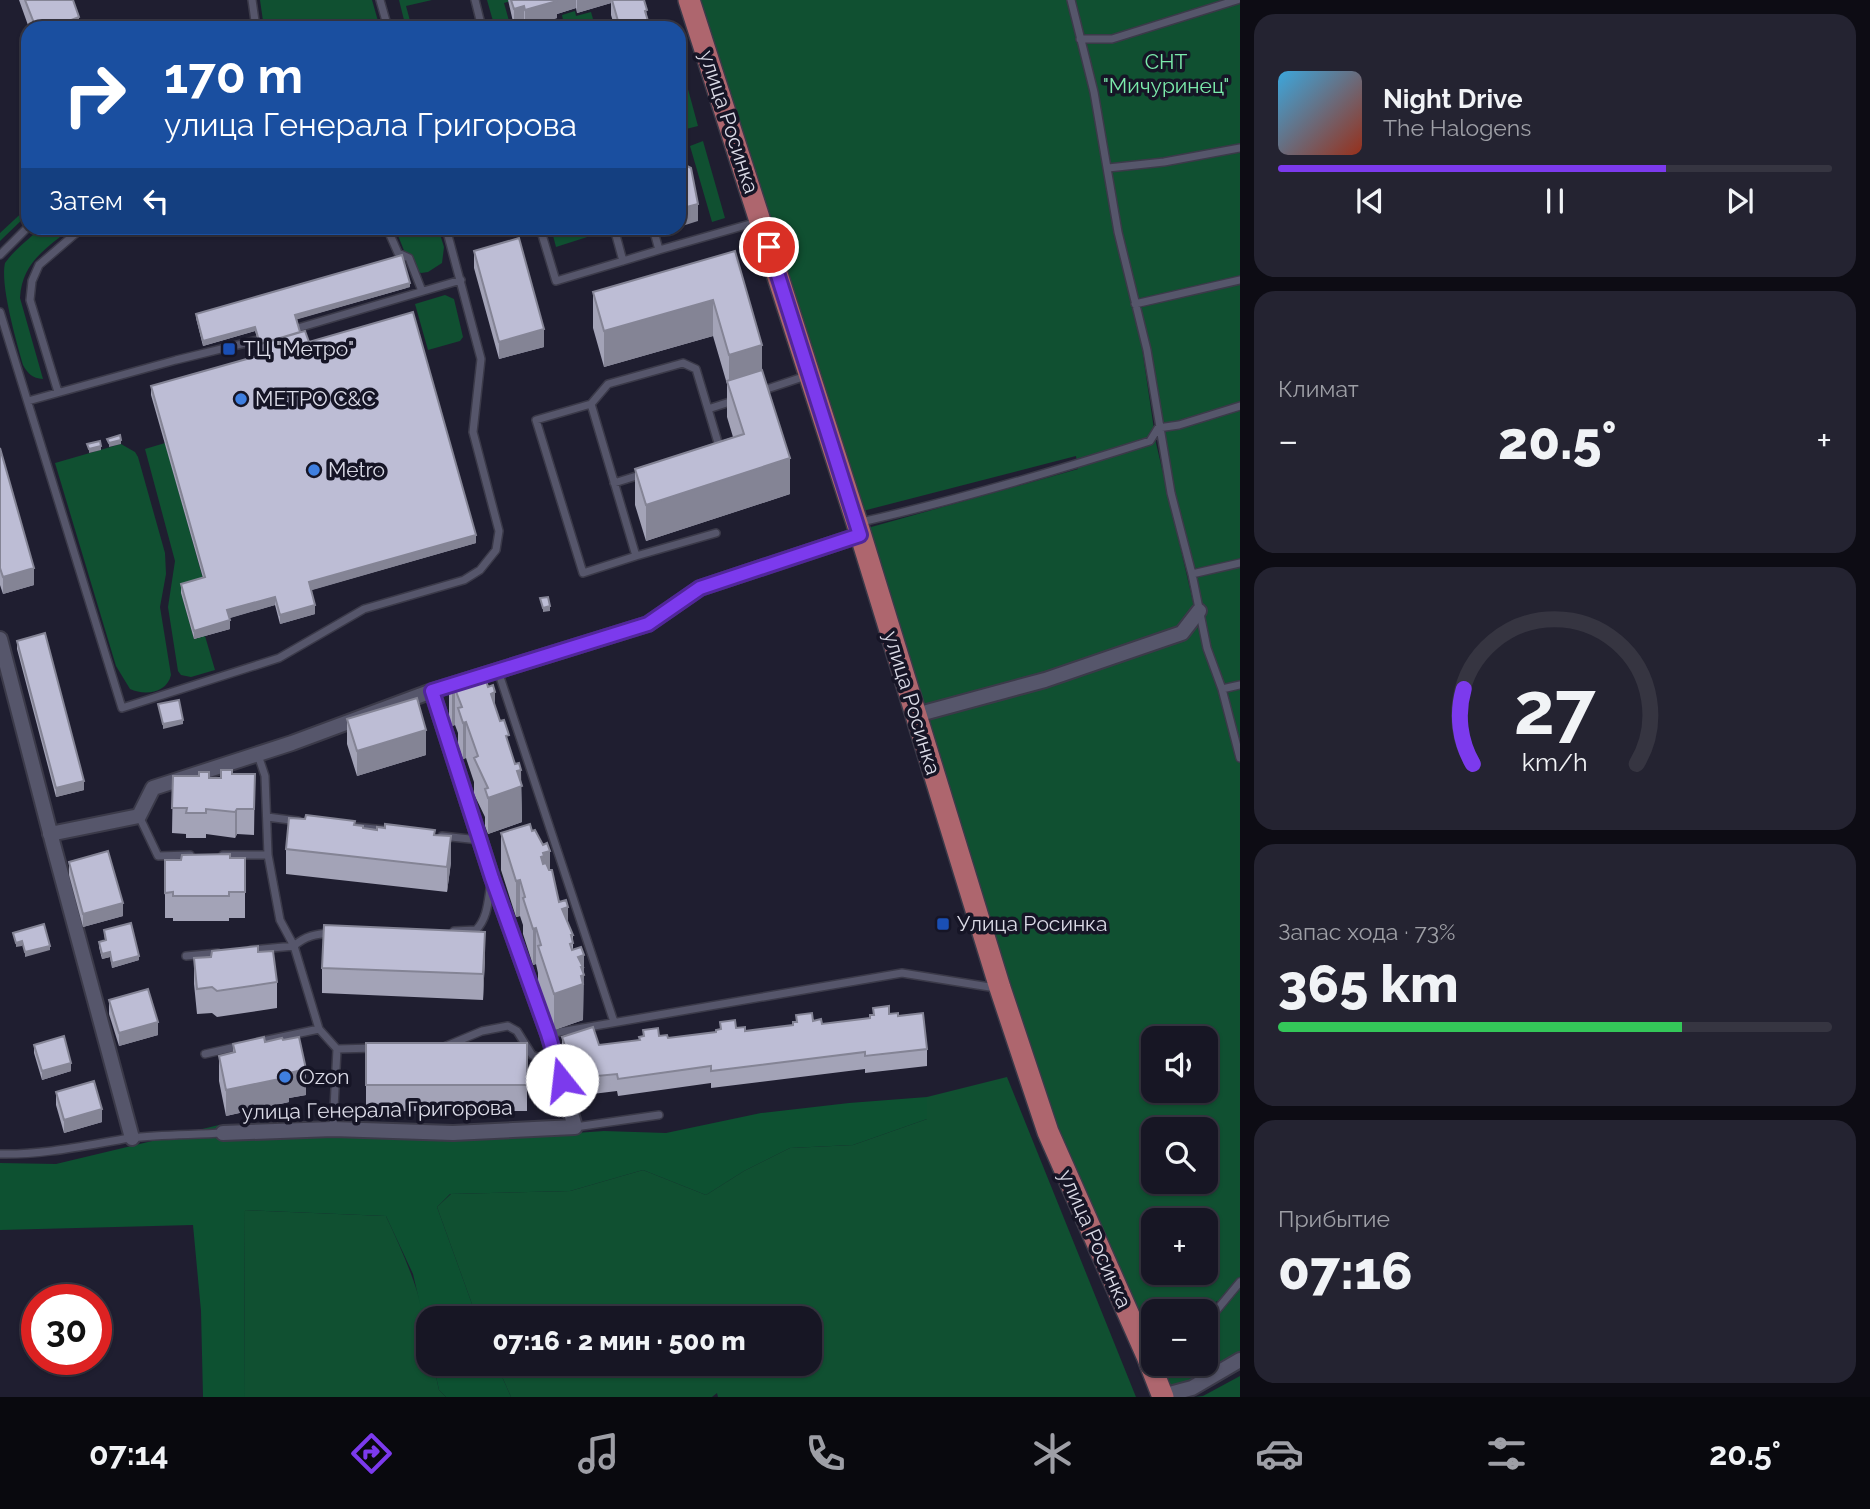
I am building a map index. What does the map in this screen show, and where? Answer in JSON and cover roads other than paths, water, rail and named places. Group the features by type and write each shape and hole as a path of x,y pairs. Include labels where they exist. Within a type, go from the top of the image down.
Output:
{"main road":[{"name":"улица Росинка","path":"690,0 859,529 1000,988 1048,1132 1141,1336"},
{"name":"улица Росинка","path":"1156,1376 1162,1396"}],"street":[{"path":"50,834 139,816 152,788 257,754 432,691 648,624 700,588 859,529"},
{"path":"916,715 1045,680 1182,633 1199,611"},
{"path":"0,639 132,1138"},
{"path":"432,691 492,878 548,1034 575,1127"},
{"name":"улица Генерала Григорова","path":"223,1133 333,1129 453,1133 575,1127"},
{"path":"1162,1396 1192,1388 1240,1360"}],"lane":[{"path":"253,0 255,21"},
{"path":"380,0 386,21"},
{"path":"475,0 480,21"},
{"path":"1071,0 1094,92 1118,232 1147,349 1158,428 1171,493 1192,574 1207,648 1223,689 1240,758"},
{"path":"1080,39 1112,39 1237,0"},
{"path":"1108,168 1164,162 1240,148"},
{"path":"542,235 556,281 761,221"},
{"path":"0,255 21,234"},
{"path":"58,392 30,300 32,281 39,265 74,235"},
{"path":"390,235 398,253 409,258 422,291"},
{"path":"0,312 122,708 279,658 364,609 464,580 480,570 496,550 499,531 473,432 481,359 448,235"},
{"path":"616,235 623,261"},
{"path":"655,235 659,250"},
{"path":"298,328 461,280"},
{"path":"1135,304 1240,280"},
{"path":"27,401 258,340"},
{"path":"713,453 719,446 696,369 684,363 608,384 591,404 536,420 583,573 716,533"},
{"path":"708,409 810,375"},
{"path":"591,404 636,556"},
{"path":"1158,428 1179,425 1240,406"},
{"path":"859,529 1150,441 1158,428"},
{"path":"614,483 651,472"},
{"path":"1192,574 1240,563"},
{"path":"498,671 614,1022"},
{"path":"1223,689 1240,685"},
{"path":"257,754 265,776 268,855 279,920 294,946 319,1029 337,1049 333,1129"},
{"path":"139,816 158,856 199,855"},
{"path":"267,817 307,821"},
{"path":"347,826 400,831"},
{"path":"426,834 480,840"},
{"path":"213,855 268,855"},
{"path":"449,931 475,930 481,925 492,878"},
{"path":"240,951 294,946 316,934 343,933"},
{"path":"186,956 226,952"},
{"path":"548,1034 902,972 1000,988"},
{"path":"434,1047 448,1046 482,1031 508,1026 517,1031 532,1055 540,1058 555,1056"},
{"path":"205,1054 319,1029"},
{"path":"337,1049 379,1048"},
{"path":"575,1127 659,1115"},
{"path":"0,1154 17,1155 75,1148 132,1138 223,1133"},
{"path":"1218,1309 1240,1282"}],"place":[{"name":"ТЦ \"Метро\"","path":"229,349"},
{"name":"МЕТРО С&С","path":"241,399"},
{"name":"Metro","path":"314,470"},
{"name":"Улица Росинка","path":"943,924"},
{"name":"Ozon","path":"285,1077"}],"park label":[{"name":"СНТ \"Мичуринец\"","path":"1166,74"}]}
